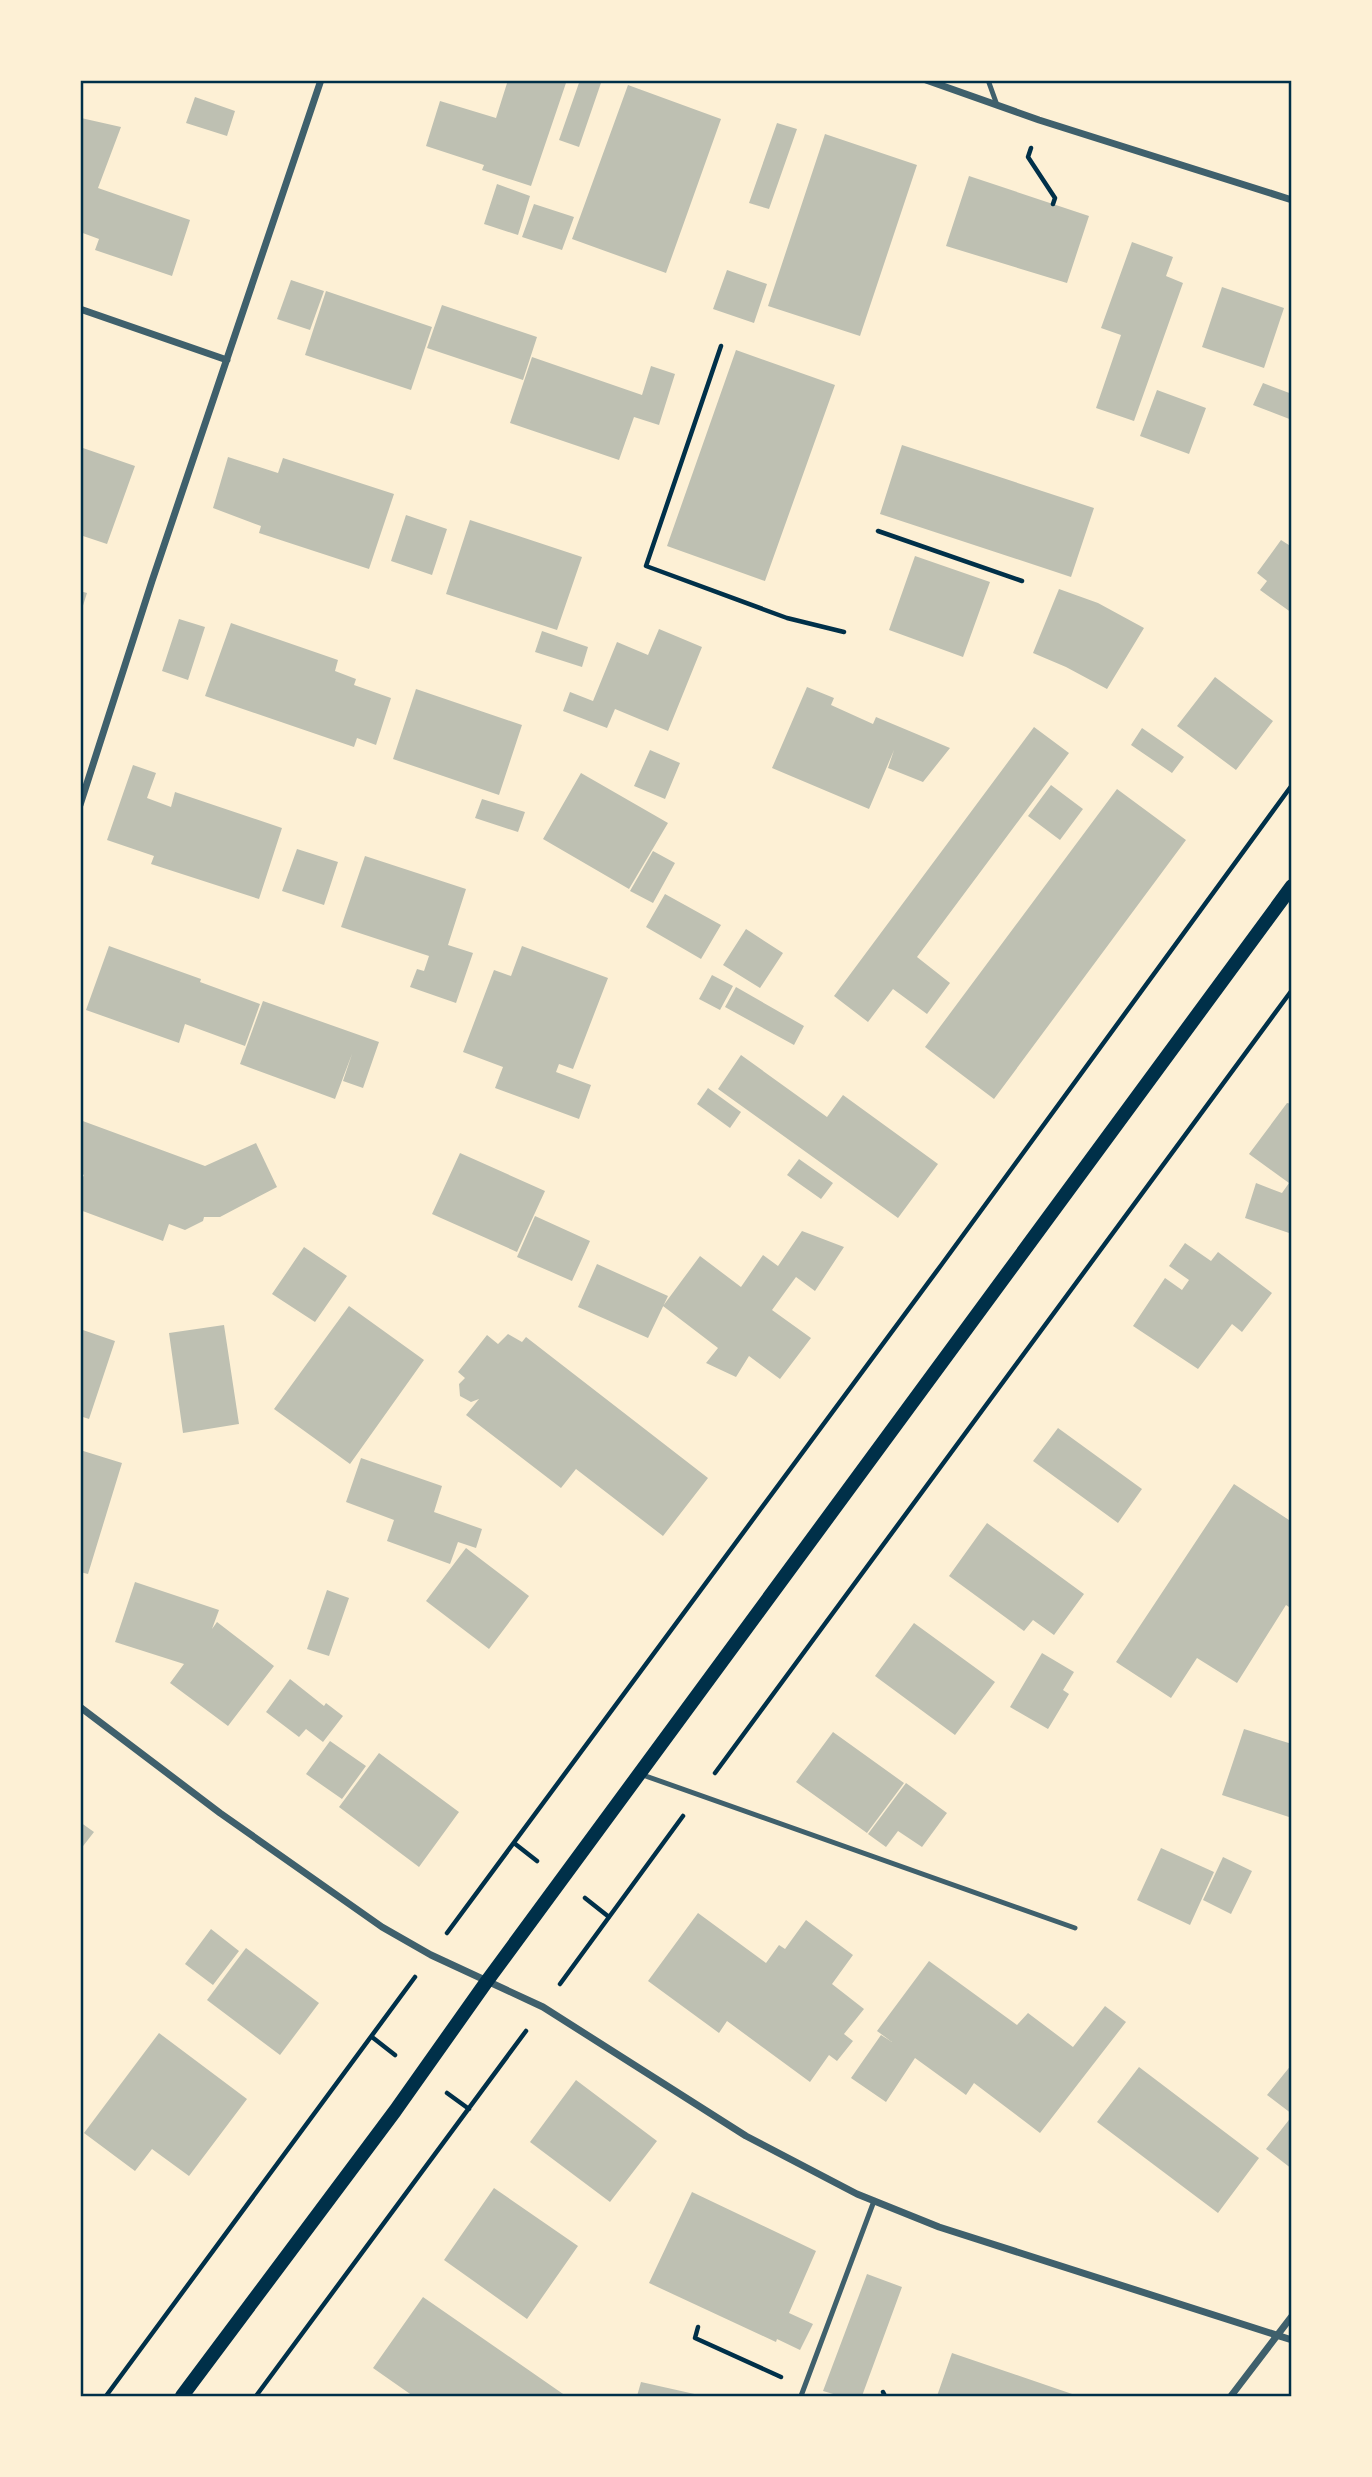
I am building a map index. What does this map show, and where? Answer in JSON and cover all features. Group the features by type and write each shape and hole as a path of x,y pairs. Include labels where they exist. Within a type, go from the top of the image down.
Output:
{"main road":[{"path":"182,2396 395,2111 487,1981 1292,886"}],"street":[{"path":"80,805 321,80"},
{"path":"926,80 1040,120 1290,198"},
{"path":"80,309 227,360"},
{"path":"80,1707 231,1821 382,1927 431,1955 543,2007 746,2136 874,2201 939,2227 1292,2340"},
{"path":"1231,2396 1292,2316"}],"lane":[{"path":"988,80 997,105"},
{"path":"640,1774 1075,1928"},
{"path":"801,2396 874,2201"}],"path":[{"path":"1040,120 1028,157 1055,198 1053,204"},
{"path":"721,346 646,566 788,618 844,632"},
{"path":"878,531 1021,581"},
{"path":"106,2396 1292,785"},
{"path":"256,2396 1292,990"},
{"path":"698,2327 695,2337 804,2388"}],"building":[{"path":"508,80 567,80 531,186 482,170 484,165 426,146 440,101 496,118"},
{"path":"580,80 602,80 579,147 559,140"},
{"path":"628,85 721,119 666,273 572,239"},
{"path":"195,97 235,111 227,136 186,123"},
{"path":"81,118 121,127 98,188 190,220 172,276 95,250 99,239 80,232"},
{"path":"777,123 797,129 769,209 749,203"},
{"path":"825,134 917,165 860,336 768,306"},
{"path":"969,176 1089,216 1067,283 946,246"},
{"path":"497,184 530,196 518,235 484,224"},
{"path":"534,204 574,217 562,250 522,237"},
{"path":"1132,242 1173,257 1166,276 1183,283 1134,421 1096,408 1121,335 1101,328"},
{"path":"727,270 767,284 754,323 713,309"},
{"path":"291,280 324,291 310,330 277,319"},
{"path":"1222,287 1284,308 1264,368 1202,347"},
{"path":"326,291 432,327 411,390 305,355"},
{"path":"442,305 537,337 523,380 427,348"},
{"path":"736,350 835,385 765,581 667,546"},
{"path":"532,357 642,395 651,366 675,374 659,425 634,417 619,460 510,423"},
{"path":"1263,383 1292,394 1292,420 1253,405"},
{"path":"1157,390 1206,408 1189,454 1140,436"},
{"path":"902,445 1094,508 1071,577 880,514"},
{"path":"80,447 135,466 107,544 80,535"},
{"path":"228,457 278,473 283,458 394,494 369,569 259,533 261,526 213,508"},
{"path":"406,515 447,529 432,575 391,561"},
{"path":"470,520 582,557 557,630 446,594"},
{"path":"1281,540 1292,547 1292,613 1260,590 1267,581 1257,573"},
{"path":"915,556 990,582 963,657 889,630"},
{"path":"1059,589 1098,603 1144,628 1107,689 1033,653"},
{"path":"80,591 87,593 81,612 80,612"},
{"path":"179,619 205,627 188,680 162,671"},
{"path":"231,623 338,660 335,671 356,679 354,685 391,698 376,745 357,738 354,747 205,696"},
{"path":"659,629 702,647 668,731 615,709 607,728 563,711 570,692 593,701 617,642 648,655"},
{"path":"542,631 588,647 582,667 535,652"},
{"path":"1215,677 1273,721 1236,770 1177,726"},
{"path":"807,687 834,698 831,705 873,724 876,717 950,748 923,782 888,768 894,750 869,809 772,768"},
{"path":"416,689 522,725 499,795 393,759"},
{"path":"1034,727 1069,753 917,957 950,983 927,1014 893,989 868,1022 834,996"},
{"path":"1142,728 1184,757 1172,773 1131,745"},
{"path":"650,750 680,763 665,799 634,786"},
{"path":"133,765 156,773 147,798 171,807 175,792 282,828 259,899 151,864 154,856 107,840"},
{"path":"581,773 668,823 629,889 543,839"},
{"path":"1051,785 1083,809 1060,840 1028,816"},
{"path":"1117,789 1186,840 994,1099 925,1047"},
{"path":"482,799 525,812 518,832 475,818"},
{"path":"297,849 338,862 324,905 282,891"},
{"path":"653,851 675,863 653,903 630,891"},
{"path":"365,856 466,889 448,945 473,953 456,1003 410,987 417,969 424,971 429,956 341,927"},
{"path":"665,894 721,925 701,959 646,927"},
{"path":"746,929 783,953 760,988 723,965"},
{"path":"109,946 201,979 200,982 260,1004 245,1046 185,1024 179,1043 86,1010"},
{"path":"522,946 608,978 573,1069 559,1064 556,1072 591,1085 579,1119 495,1088 503,1067 463,1052 494,970 511,976"},
{"path":"712,975 733,986 720,1010 699,999"},
{"path":"736,987 804,1026 794,1045 725,1007"},
{"path":"263,1001 379,1042 363,1088 343,1081 352,1054 335,1099 240,1064"},
{"path":"741,1055 827,1117 843,1095 938,1164 898,1218 718,1089"},
{"path":"708,1088 741,1112 730,1128 697,1104"},
{"path":"1287,1103 1292,1104 1292,1234 1245,1218 1256,1183 1282,1193 1289,1183 1249,1154"},
{"path":"80,1120 205,1166 256,1143 277,1187 220,1217 204,1217 203,1221 185,1230 169,1224 163,1241 80,1210 80,1183 84,1175 80,1173"},
{"path":"460,1153 545,1191 517,1252 432,1214"},
{"path":"799,1159 833,1183 821,1199 787,1175"},
{"path":"535,1216 590,1241 572,1281 517,1257"},
{"path":"802,1231 844,1247 815,1291 796,1277 772,1310 811,1338 780,1379 749,1356 736,1377 706,1363 718,1348 663,1306 700,1256 741,1287 763,1255 778,1266"},
{"path":"1185,1243 1211,1261 1218,1252 1272,1293 1242,1332 1232,1324 1198,1369 1133,1326 1165,1278 1182,1290 1189,1280 1169,1266"},
{"path":"304,1247 347,1276 315,1322 272,1294"},
{"path":"597,1264 668,1296 648,1338 578,1307"},
{"path":"349,1306 424,1360 350,1464 274,1409"},
{"path":"224,1325 239,1424 183,1433 169,1333"},
{"path":"80,1329 115,1341 89,1419 80,1416"},
{"path":"508,1334 522,1342 526,1337 708,1478 663,1536 576,1469 561,1488 466,1415 479,1399 471,1402 460,1396 459,1384 465,1378 458,1372 487,1335 498,1344"},
{"path":"1058,1428 1142,1489 1118,1523 1033,1461"},
{"path":"80,1450 122,1463 88,1574 80,1572"},
{"path":"361,1458 442,1486 434,1512 482,1529 476,1548 458,1542 450,1564 387,1541 394,1520 346,1502"},
{"path":"1234,1484 1292,1522 1292,1609 1286,1605 1237,1683 1197,1658 1171,1698 1116,1662"},
{"path":"987,1523 1084,1594 1054,1635 1033,1620 1024,1631 949,1576"},
{"path":"466,1548 529,1596 489,1649 426,1601"},
{"path":"135,1582 219,1610 212,1629 217,1622 274,1666 228,1726 170,1683 184,1664 115,1642"},
{"path":"327,1590 349,1598 329,1656 307,1649"},
{"path":"914,1623 995,1682 955,1735 875,1676"},
{"path":"1042,1653 1074,1672 1063,1690 1069,1694 1048,1729 1010,1707"},
{"path":"290,1679 324,1706 326,1703 343,1716 323,1742 306,1729 299,1737 266,1712"},
{"path":"1244,1729 1292,1744 1292,1818 1222,1795"},
{"path":"833,1732 904,1783 867,1833 796,1782"},
{"path":"330,1741 366,1766 342,1799 306,1774"},
{"path":"379,1753 459,1812 419,1867 339,1807"},
{"path":"906,1783 947,1813 922,1847 898,1831 886,1847 868,1834"},
{"path":"80,1822 94,1832 80,1850"},
{"path":"1161,1848 1214,1872 1190,1925 1137,1900"},
{"path":"1223,1857 1252,1871 1231,1914 1203,1900"},
{"path":"698,1913 766,1963 779,1945 785,1949 806,1920 853,1955 832,1984 864,2009 844,2034 853,2041 837,2061 829,2055 810,2082 727,2021 719,2033 648,1981"},
{"path":"211,1929 239,1951 213,1985 185,1964"},
{"path":"246,1948 319,2003 280,2055 207,2000"},
{"path":"929,1961 1017,2025 1028,2013 1073,2047 1105,2006 1126,2022 1040,2133 974,2083 966,2095 915,2058 886,2102 851,2078 881,2035 892,2042 877,2031"},
{"path":"159,2033 247,2099 189,2176 152,2149 135,2171 84,2133"},
{"path":"1292,2064 1292,2114 1267,2095"},
{"path":"1139,2067 1259,2158 1218,2213 1097,2122"},
{"path":"576,2080 657,2141 610,2202 530,2142"},
{"path":"1292,2116 1292,2169 1266,2149"},
{"path":"494,2188 578,2246 527,2319 444,2260"},
{"path":"692,2192 816,2251 789,2313 813,2324 800,2350 777,2339 776,2342 649,2283"},
{"path":"867,2274 902,2287 862,2396 840,2396 823,2391"},
{"path":"423,2297 566,2396 413,2396 373,2368"},
{"path":"952,2353 1078,2396 937,2396"},
{"path":"641,2382 699,2395 699,2396 637,2396"}]}
